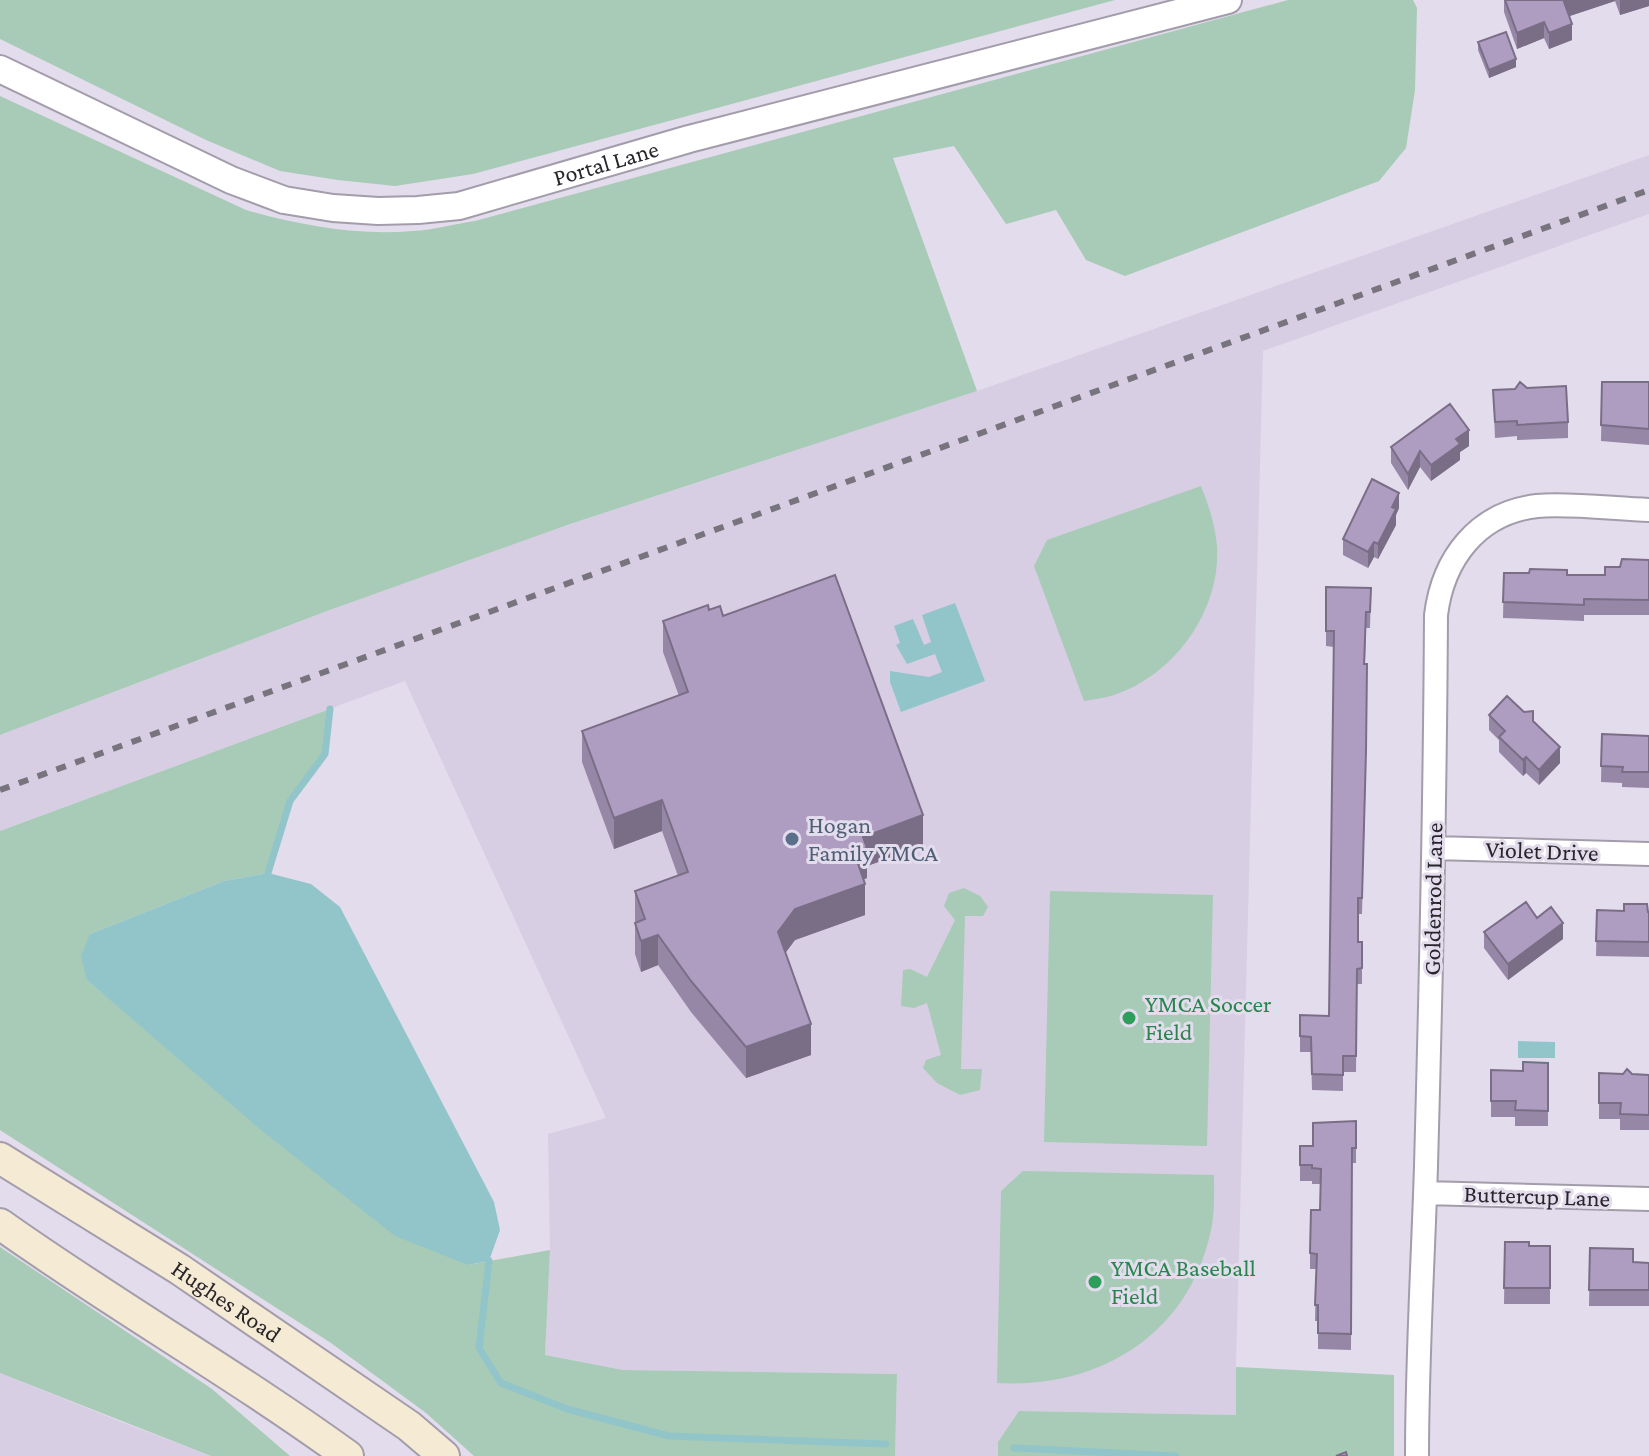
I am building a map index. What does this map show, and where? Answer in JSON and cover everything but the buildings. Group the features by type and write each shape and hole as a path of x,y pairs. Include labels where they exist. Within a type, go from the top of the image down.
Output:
{"main road":[{"name":"Hughes Road","path":"0,1158 179,1269 409,1426 444,1456"},
{"path":"0,1224 77,1279 234,1377 348,1456"}],"street":[{"name":"Portal Lane","path":"0,69 231,180 284,200 333,208 418,210 459,206 689,139 1228,0"},
{"name":"Goldenrod Lane","path":"1417,1456 1434,848 1436,615 1440,587 1460,547 1494,519 1536,506 1649,510"},
{"name":"Violet Drive","path":"1434,848 1649,854"},
{"name":"Buttercup Lane","path":"1425,1193 1649,1199"}],"shaded area":[{"path":"0,0 1115,0 473,174 395,186 280,171 206,140 0,39"},
{"path":"1288,0 1413,0 1417,8 1415,90 1406,148 1379,181 1125,276 1086,260 1056,210 1006,224 954,146 893,158 977,391 573,523 327,611 0,735 0,96 246,210 329,228 371,232 413,231 475,221"},
{"path":"1649,155 1649,214 1263,351 1237,1415 1020,1411 998,1442 998,1456 895,1456 897,1374 623,1370 545,1355 550,1250 548,1134 606,1118 405,681 0,831 0,735 327,611 573,523 977,391"},
{"path":"1201,486 1217,546 1216,570 1202,616 1190,637 1156,672 1114,695 1084,701 1034,566 1047,540"},
{"path":"955,603 985,681 901,712 890,682 890,671 929,677 942,672 935,654 907,664 896,645 900,643 894,626 913,619 924,645 931,642 922,615"},
{"path":"330,709 325,754 290,801 268,873 224,881 90,934 87,980 172,1051 468,1265 550,1250 545,1355 623,1370 897,1374 895,1456 474,1456 426,1413 331,1343 0,1130 0,831"},
{"path":"268,873 311,884 340,907 494,1202 500,1230 489,1261 468,1265 395,1236 261,1130 87,980 81,956 90,934 224,881"},
{"path":"964,888 980,896 988,907 983,916 965,916 961,1069 982,1069 980,1090 960,1095 937,1083 923,1068 926,1060 941,1055 927,1003 914,1008 901,1006 903,970 910,969 927,977 955,920 944,906 949,893"},
{"name":"YMCA Soccer Field","path":"1050,891 1213,895 1207,1146 1044,1142"},
{"path":"1518,1041 1555,1042 1555,1058 1518,1058"},
{"name":"YMCA Baseball Field","path":"1023,1171 1214,1175 1213,1216 1200,1267 1183,1299 1161,1326 1134,1348 1104,1365 1070,1376 1035,1382 997,1383 1001,1191"},
{"path":"0,1247 212,1389 290,1456 211,1456 0,1373"},
{"path":"1236,1367 1394,1375 1394,1456 998,1456 998,1442 1019,1411 1236,1415"},
{"path":"0,1373 124,1423 211,1456 0,1456"}],"waterway":[{"path":"268,873 290,801 325,754 330,709"},
{"path":"489,1261 479,1348 501,1383 567,1409 669,1436 886,1444"},
{"path":"1014,1448 1176,1456"}],"railway":[{"path":"0,790 1649,190"}],"place":[{"name":"Hogan Family YMCA","path":"792,839"},
{"name":"YMCA Soccer Field","path":"1129,1018"},
{"name":"YMCA Baseball Field","path":"1095,1282"}]}
